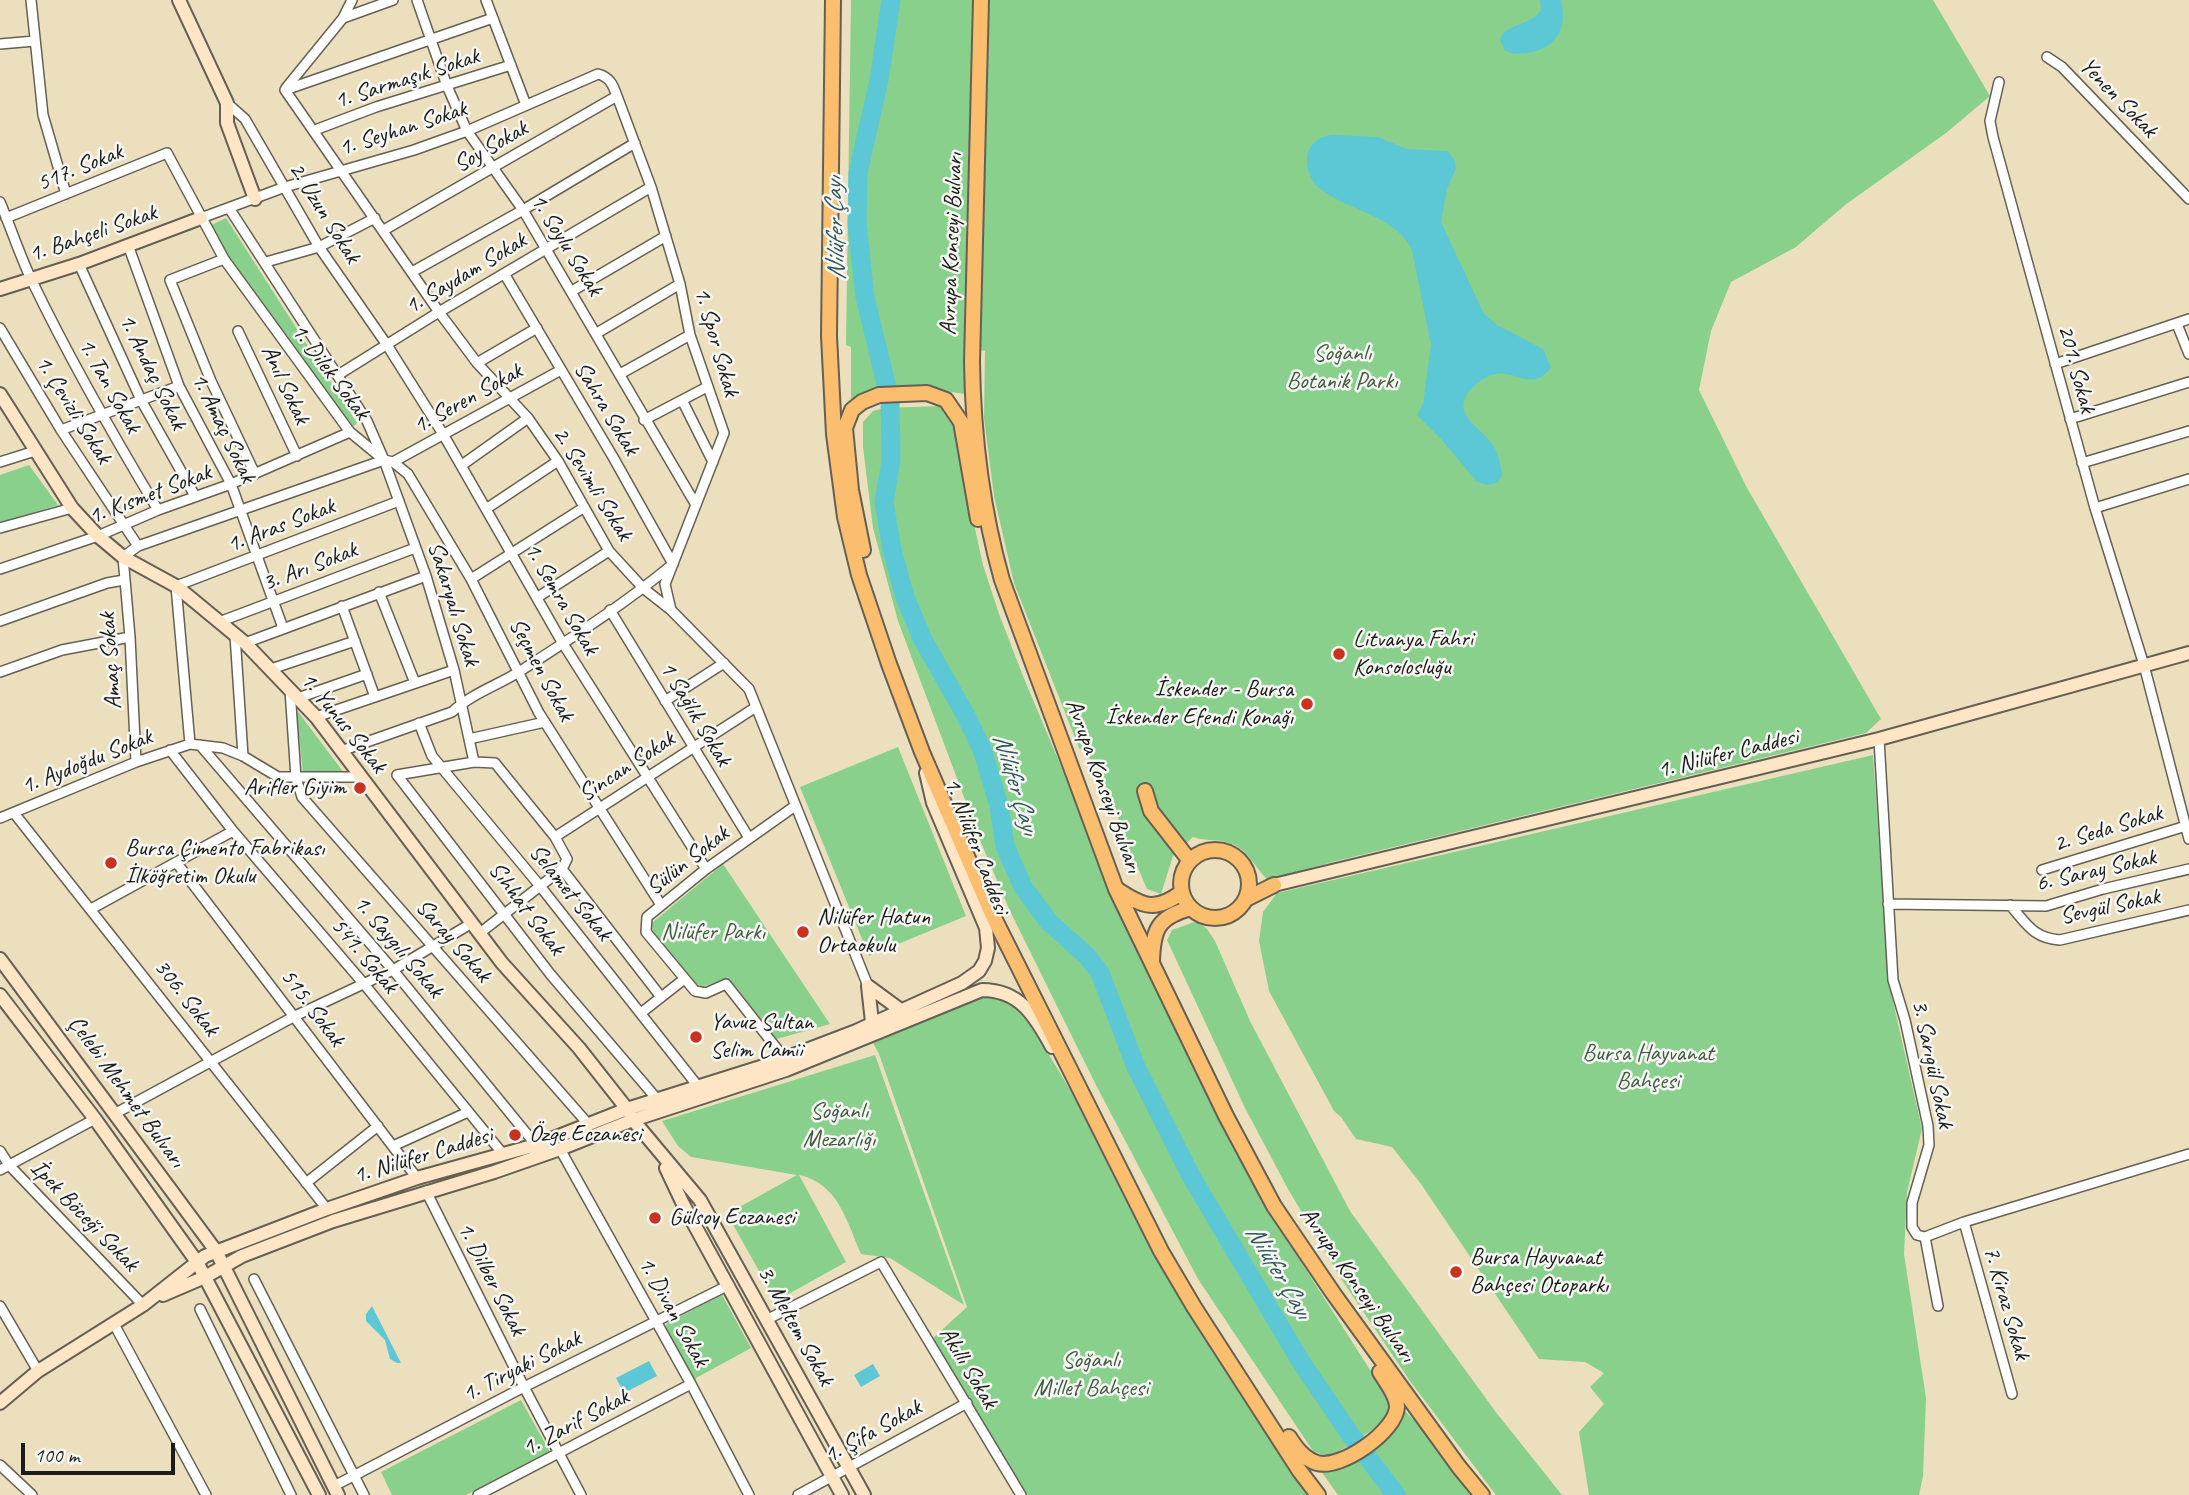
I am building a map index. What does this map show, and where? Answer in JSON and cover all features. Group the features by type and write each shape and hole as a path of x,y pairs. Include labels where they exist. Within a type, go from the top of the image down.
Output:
{"main road":[{"path":"178,0 227,103 227,123 255,199"},
{"path":"834,0 829,336 834,434 845,517 859,575 922,752 992,914 1084,1102 1161,1251 1194,1307 1318,1495"},
{"name":"Avrupa Konseyi Bulvarı","path":"981,0 973,413 990,537 1002,580 1116,889 1226,1116 1274,1206 1333,1293 1482,1495"},
{"name":"1. Bahçeli Sokak","path":"0,289 79,264 201,218"},
{"path":"889,664 851,490 845,428 852,410 862,402 879,395 927,393 946,400 961,422 987,559 1003,611 1038,676"},
{"name":"1. Yunus Sokak","path":"0,394 72,508 98,536 123,557 176,586 240,639 316,717 502,963 579,1048 630,1114"},
{"name":"1. Nilüfer Caddesi","path":"1274,885 1879,739 2189,653"},
{"name":"1. Nilüfer Caddesi","path":"904,1016 979,971 988,948 986,928 933,803 922,752"},
{"path":"1246,899 1248,876 1238,859 1228,852 1213,850 1196,857 1182,875 1182,892 1191,908 1203,915 1221,918 1236,910 1246,899 1274,885"},
{"path":"1248,876 1274,885"},
{"path":"1116,889 1146,906 1157,905 1182,892"},
{"path":"1152,966 1153,942 1158,925 1168,917 1191,908"},
{"name":"Çelebi Mehmet Bulvarı","path":"0,959 216,1251 223,1267"},
{"path":"868,986 904,1016"},
{"path":"868,986 873,1029"},
{"name":"1. Nilüfer Caddesi","path":"0,1403 38,1371 143,1305 197,1262 216,1251 417,1178 536,1145 589,1125 786,1070 904,1016 982,990 997,990 1013,996 1027,1009 1084,1102"},
{"name":"Çelebi Mehmet Bulvarı","path":"0,995 95,1119 205,1277"},
{"name":"1. Nilüfer Caddesi","path":"143,1305 205,1277 242,1256 333,1222 560,1149 657,1099 873,1029"},
{"name":"3. Meltem Sokak","path":"630,1114 700,1200 864,1495"},
{"name":"3. Meltem Sokak","path":"657,1148 683,1204 842,1495"},
{"path":"223,1267 336,1491"},
{"path":"205,1277 319,1495"},
{"path":"1227,1356 1299,1452 1317,1463 1330,1464 1348,1459 1387,1429 1397,1409 1388,1385 1333,1293"}],"street":[{"path":"31,0 43,115 66,194"},
{"path":"285,90 343,18 352,0"},
{"path":"343,18 393,0"},
{"name":"1. Soylu Sokak","path":"417,0 429,39 467,131 547,249 644,420 696,505"},
{"path":"486,0 526,105"},
{"path":"285,90 493,19"},
{"path":"0,44 35,41"},
{"name":"Yenen Sokak","path":"2046,57 2062,67 2189,199"},
{"name":"1. Sarmaşık Sokak","path":"314,130 376,107 511,65"},
{"name":"1. Seyhan Sokak","path":"201,218 285,187 414,150 467,131 598,74 611,82"},
{"name":"1. Spor Sokak","path":"611,82 651,187 680,284 690,335 724,433 666,584 671,610"},
{"name":"201. Sokak","path":"1999,82 1990,121 1993,137 2082,463 2144,665 2188,833"},
{"name":"2. Sevimli Sokak","path":"285,90 439,313 477,363 528,418 558,461 609,551 643,589 671,610 749,689 868,986"},
{"name":"Soy Sokak","path":"384,230 617,96"},
{"name":"2. Uzun Sokak","path":"227,103 245,119 320,247 387,345"},
{"path":"412,272 635,143"},
{"name":"517. Sokak","path":"6,218 167,153"},
{"name":"1. Dilek Sokak","path":"167,153 224,260 350,432 388,461"},
{"name":"1. Saydam Sokak","path":"338,375 651,187"},
{"name":"1. Tan Sokak","path":"0,202 31,278 101,415 158,510"},
{"name":"1. Dilek Sokak","path":"229,208 367,421 388,461"},
{"path":"266,262 320,247 375,218"},
{"path":"572,291 666,236"},
{"name":"1. Amaç Sokak","path":"128,245 179,386 230,484 283,628"},
{"path":"224,260 170,280 211,381 255,474"},
{"name":"1. Andaç Sokak","path":"79,264 141,400 195,496"},
{"name":"Sahra Sokak","path":"505,275 673,564"},
{"path":"597,333 680,284"},
{"path":"2055,364 2189,319"},
{"path":"2177,324 2189,354"},
{"name":"1. Çevizli Sokak","path":"0,328 61,430 138,546"},
{"path":"477,363 537,328"},
{"name":"Anıl Sokak","path":"238,331 297,456"},
{"path":"620,374 690,335"},
{"name":"1. Semra Sokak","path":"387,345 462,465 562,642 706,869"},
{"name":"1. Seren Sokak","path":"123,557 138,546 388,461 443,435 561,370"},
{"path":"2070,419 2189,382"},
{"path":"61,430 179,386"},
{"path":"644,420 707,387"},
{"path":"681,400 713,463"},
{"path":"462,465 528,418"},
{"path":"2082,463 2189,431"},
{"name":"1. Kısmet Sokak","path":"0,569 98,536 158,510 255,474 350,432"},
{"path":"0,462 35,452"},
{"name":"Sakaryalı Sokak","path":"388,461 454,670 474,762"},
{"name":"Seçmen Sokak","path":"388,461 408,474 471,579 545,722 662,905"},
{"path":"486,509 558,461"},
{"path":"2095,508 2189,479"},
{"name":"1. Aras Sokak","path":"176,586 399,501"},
{"path":"0,528 72,508"},
{"path":"471,579 583,508"},
{"name":"3. Arı Sokak","path":"219,622 415,548"},
{"path":"538,597 609,551"},
{"name":"Amaç Sokak","path":"123,557 136,762"},
{"path":"341,751 452,712 462,702 519,672 643,589 673,564"},
{"path":"243,756 240,639 283,628 426,576"},
{"path":"0,621 107,583 124,580"},
{"path":"176,586 195,745 223,748 243,756 278,777 360,777"},
{"path":"379,592 415,683"},
{"path":"342,606 375,697"},
{"name":"1 Sağlık Sokak","path":"610,610 749,838"},
{"path":"0,672 62,650 130,636"},
{"path":"271,669 355,641"},
{"path":"665,701 724,663"},
{"path":"316,717 454,670"},
{"path":"296,778 294,693 367,674"},
{"name":"Sincan Sokak","path":"555,837 756,707"},
{"path":"469,740 545,722"},
{"name":"Selamet Sokak","path":"419,723 432,756 540,886 697,1085"},
{"name":"3. Sarıgül Sokak","path":"1879,739 1893,980 1905,1020 1928,1126 1929,1145 1912,1203 1912,1227 1917,1235 1925,1237"},
{"name":"1. Aydoğdu Sokak","path":"0,818 136,762 170,750 195,745"},
{"name":"1. Saygılı Sokak","path":"195,745 393,970 536,1145"},
{"name":"541. Sokak","path":"170,750 233,831 364,984 503,1154"},
{"path":"116,1113 295,1016 505,913 562,869 567,859 555,837 495,763 474,762 442,766"},
{"name":"Sıhhat Sokak","path":"442,766 397,775 551,975 657,1099"},
{"name":"Saray Sokak","path":"296,778 302,797 589,1125"},
{"name":"Sülün Sokak","path":"684,980 646,932 648,916 706,869 795,806"},
{"name":"306. Sokak","path":"14,813 327,1209"},
{"path":"91,909 233,831"},
{"name":"2. Seda Sokak","path":"2042,870 2188,833"},
{"name":"515. Sokak","path":"176,862 417,1178"},
{"path":"562,869 661,997"},
{"name":"6. Saray Sokak","path":"1888,904 2046,906 2103,889 2189,869"},
{"name":"Sevgül Sokak","path":"2010,905 2032,930 2045,939 2060,940 2189,910"},
{"path":"641,1013 684,980 695,991 706,993 726,984 785,1059"},
{"path":"393,1146 468,1112"},
{"path":"5,1168 95,1119"},
{"path":"306,1183 378,1126"},
{"name":"1. Divan Sokak","path":"560,1149 691,1384 749,1495"},
{"name":"İpek Böceği Sokak","path":"0,1152 5,1168 143,1305"},
{"path":"1938,1306 1925,1237 1964,1222 2189,1154"},
{"name":"1. Dilber Sokak","path":"426,1191 580,1495"},
{"name":"7. Kiraz Sokak","path":"1964,1222 2012,1394"},
{"name":"Akıllı Sokak","path":"768,1319 881,1262 1021,1495"},
{"path":"254,1279 364,1495"},
{"name":"1. Tiryaki Sokak","path":"336,1491 354,1476 729,1284"},
{"path":"0,1306 38,1371"},
{"path":"200,1310 291,1495"},
{"path":"114,1324 206,1495"},
{"name":"1. Zarif Sokak","path":"478,1495 691,1384"},
{"name":"1. Şifa Sokak","path":"799,1495 967,1403"},
{"path":"0,1465 32,1495"}],"green space":[{"path":"851,0 976,0 965,394 923,388 851,399 851,347 846,345"},
{"name":"Soğanlı Botanik Parkı","path":"987,0 1933,0 1990,96 1946,133 1845,205 1796,247 1731,282 1711,331 1699,390 1747,488 1881,719 1866,733 1340,860 1268,880 1238,847 1227,842 1193,837 1173,856 1161,894 1147,889 1135,861 1129,860 1121,838 1121,825 1097,766 1079,748 1014,583 994,496 984,418 985,351 979,350"},
{"path":"226,218 357,423 354,426 348,423 249,289 209,226"},
{"path":"942,406 954,412 983,565 999,614 1113,890 1190,1055 1266,1207 1381,1387 1388,1409 1386,1415 1362,1437 1327,1457 1313,1451 1198,1279 1097,1087 1010,911 982,845 898,621 873,528 863,447 863,422 873,411 884,408"},
{"path":"29,465 58,505 0,523 0,475"},
{"path":"296,709 344,773 303,774"},
{"path":"898,747 966,916 869,956 800,787"},
{"name":"Bursa Hayvanat Bahçesi","path":"1873,755 1889,984 1922,1129 1907,1192 1904,1254 1926,1398 1923,1476 1919,1495 1589,1495 1579,1432 1604,1404 1590,1387 1604,1373 1585,1362 1539,1359 1421,1184 1392,1147 1356,1139 1334,1111 1269,991 1259,941 1263,912 1277,893"},
{"name":"Nilüfer Parkı","path":"723,864 830,1024 777,1039 728,977 703,987 688,980 653,934 652,923"},
{"path":"1197,921 1215,941 1250,1021 1350,1211 1495,1411 1562,1495 1496,1495 1410,1381 1342,1280 1288,1189 1245,1108 1167,940 1172,930"},
{"name":"Soğanlı Millet Bahçesi","path":"988,993 1008,999 1027,1018 1313,1495 1024,1495 933,1338 967,1307 879,1054 872,1041"},
{"name":"Soğanlı Mezarlığı","path":"875,1055 964,1305 890,1258 861,1254 846,1217 832,1195 812,1179 799,1175 846,1262 776,1301 727,1214 797,1175 691,1157 678,1146 662,1121"},
{"path":"722,1295 751,1348 696,1378 695,1382 665,1328 667,1323"},
{"path":"521,1400 551,1454 466,1495 392,1495 381,1472"},
{"path":"1403,1409 1419,1425 1472,1495 1338,1495 1321,1471 1340,1467 1385,1438 1398,1426"}],"water":[{"path":"1540,0 1561,0 1562,26 1555,39 1549,45 1533,52 1519,54 1505,51 1500,40 1503,34 1536,16 1541,10"},
{"path":"1332,135 1378,137 1407,149 1448,151 1455,161 1456,168 1447,189 1441,222 1484,314 1497,325 1543,349 1551,368 1542,377 1533,380 1507,374 1486,377 1466,395 1464,410 1467,417 1490,441 1497,453 1502,477 1496,483 1487,485 1477,482 1417,415 1423,404 1431,345 1412,250 1405,238 1395,229 1330,196 1311,178 1307,164 1309,151 1317,140"},
{"path":"372,1306 401,1363 390,1359 385,1340 366,1321 366,1314"},
{"path":"649,1361 657,1376 624,1393 616,1378"},
{"path":"873,1364 880,1376 861,1387 854,1375"}],"waterway":[{"name":"Nilüfer Çayı","path":"891,0 879,80 858,173 857,224 865,297 890,400 891,461 884,502 892,550 905,597 923,640 982,749 999,806 1005,846 1023,887 1049,922 1087,956 1100,973 1136,1067 1191,1176 1301,1362 1396,1495"}],"place":[{"name":"Litvanya Fahri Konsolosluğu","path":"1339,654"},
{"name":"İskender - Bursa İskender Efendi Konağı","path":"1307,704"},
{"name":"Arifler Giyim","path":"360,788"},
{"name":"Bursa Çimento Fabrikası İlköğretim Okulu","path":"111,863"},
{"name":"Nilüfer Hatun Ortaokulu","path":"803,932"},
{"name":"Yavuz Sultan Selim Camii","path":"696,1037"},
{"name":"Özge Eczanesi","path":"515,1135"},
{"name":"Gülsoy Eczanesi","path":"655,1218"},
{"name":"Bursa Hayvanat Bahçesi Otoparkı","path":"1456,1272"}]}
